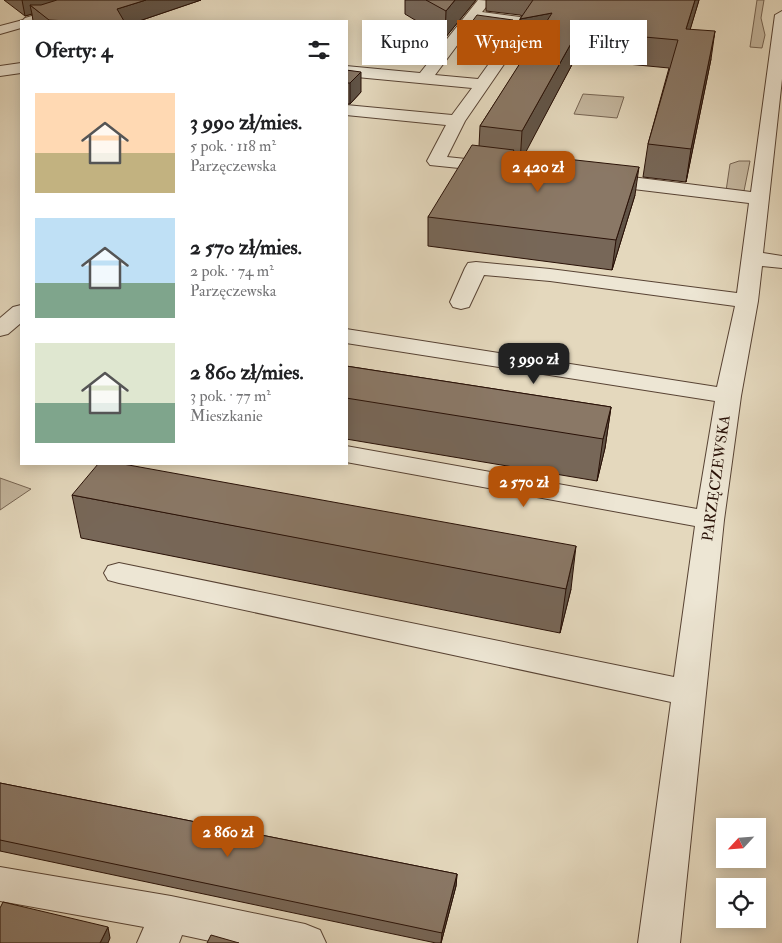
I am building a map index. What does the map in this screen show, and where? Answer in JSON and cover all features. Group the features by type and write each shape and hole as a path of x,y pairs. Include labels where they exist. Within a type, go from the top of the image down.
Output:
{"street":[{"path":"43,6 77,0"},
{"path":"425,78 485,0"},
{"path":"33,20 91,1"},
{"name":"PARZĘCZEWSKA","path":"659,943 710,520 728,396 747,301 760,199 774,141 782,15"},
{"path":"474,16 514,20 522,22 524,25 457,122 436,161 510,169"},
{"path":"0,30 20,24"},
{"path":"348,71 482,84"},
{"path":"348,110 457,122"},
{"path":"578,176 760,199"},
{"path":"753,258 782,262"},
{"path":"461,302 476,268 550,274 747,301"},
{"path":"0,305 20,310"},
{"path":"0,329 20,311"},
{"path":"348,336 728,396"},
{"path":"348,454 710,520"},
{"path":"119,573 688,693"},
{"path":"0,884 164,928 305,943"}],"shaded area":[{"path":"757,0 764,0 761,18 765,35 762,48 750,47"},
{"path":"583,94 624,97 617,118 574,114"},
{"path":"739,161 750,161 744,191 726,191 730,164"},
{"path":"0,478 31,489 0,510"}],"building":[{"path":"57,0 146,0 117,9 123,20 49,20 30,5 41,5"},
{"path":"426,0 455,0 446,11"},
{"path":"533,0 695,0 686,29 715,31 691,149 648,144 678,40 647,37 647,20 570,20 570,45 560,63 560,20 548,20 552,13 520,19"},
{"path":"477,15 513,20 473,20"},
{"path":"519,65 559,65 522,131 480,126"},
{"path":"348,70 361,72 348,83"},
{"path":"472,145 514,150 512,153 639,167 616,240 428,217"},
{"path":"348,366 611,407 603,439 348,398"},
{"path":"97,465 129,465 576,546 566,589 72,495"},
{"path":"0,783 457,874 442,933 0,840"},
{"path":"3,902 108,927 100,943 0,943 0,908"},
{"path":"211,935 239,943 207,943"}]}
